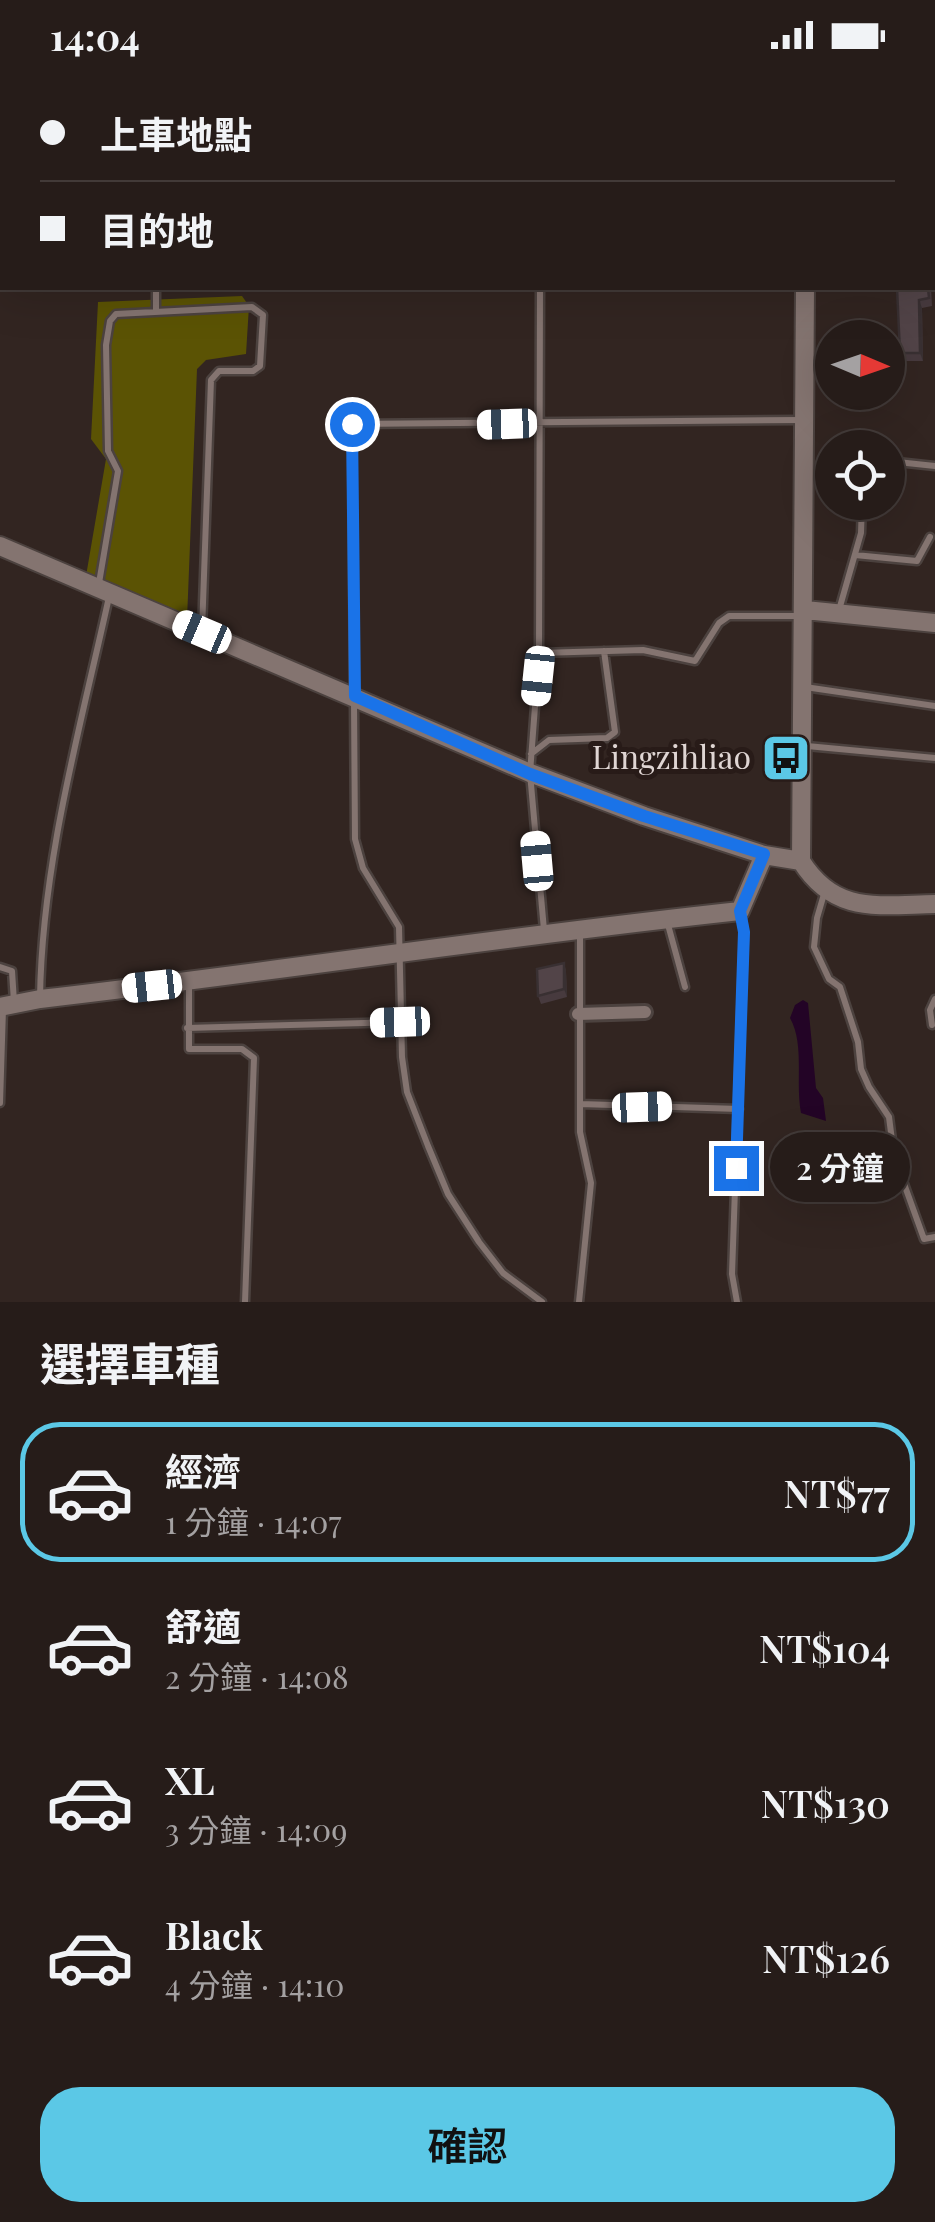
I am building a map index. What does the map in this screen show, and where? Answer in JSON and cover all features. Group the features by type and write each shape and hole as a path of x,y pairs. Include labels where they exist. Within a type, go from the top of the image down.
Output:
{"street":[{"path":"805,290 801,861 825,891 839,899 935,904"},
{"path":"0,546 355,696 530,764 644,816 764,854 801,861"},
{"path":"805,613 838,611 935,623"},
{"path":"6,1006 544,933 740,911 764,854"},
{"path":"578,1014 645,1012"}],"lane":[{"path":"156,290 156,311"},
{"path":"540,290 539,653 530,764 544,933"},
{"path":"40,999 51,867 104,590 118,471 108,451 106,345 110,321 116,314 252,307 263,316 260,366 253,371 219,370 211,380 202,632"},
{"path":"542,1302 503,1273 448,1194 408,1092 400,1022 399,928 364,868 355,839 352,424 806,420"},
{"path":"905,463 935,466"},
{"path":"838,611 861,520"},
{"path":"855,554 917,561 930,537"},
{"path":"539,653 643,650 695,662 719,623 729,616 805,613"},
{"path":"530,764 549,740 608,738 615,732 604,650"},
{"path":"804,687 935,706"},
{"path":"802,746 935,758"},
{"path":"825,891 816,918 814,947 829,979 840,987 858,1042 861,1069 889,1117 894,1156 924,1239 935,1237"},
{"path":"738,1302 732,1274 744,932 740,911"},
{"path":"666,919 685,987"},
{"path":"579,1302 591,1183 580,1132 580,930"},
{"path":"0,967 12,971 0,1103"},
{"path":"190,982 190,1049 242,1049 254,1058 245,1302"},
{"path":"932,1025 930,1010 935,1000"},
{"path":"187,1028 400,1022"},
{"path":"580,1104 739,1109"}],"shaded area":[{"path":"242,296 249,306 246,354 206,360 197,369 187,620 86,576 106,459 91,439 98,302"},
{"path":"803,1000 808,1003 816,1088 823,1098 826,1121 801,1113 797,1040 790,1018 795,1005"}],"building":[{"path":"897,290 928,290 929,298 919,300 920,353 905,353 905,320 898,320"},
{"path":"564,963 564,989 538,996 537,969"}],"place":[{"name":"Lingzihliao","path":"786,758"}],"route":[{"path":"352,424 355,696 530,774 764,854 740,911 744,932 736,1168"}]}
